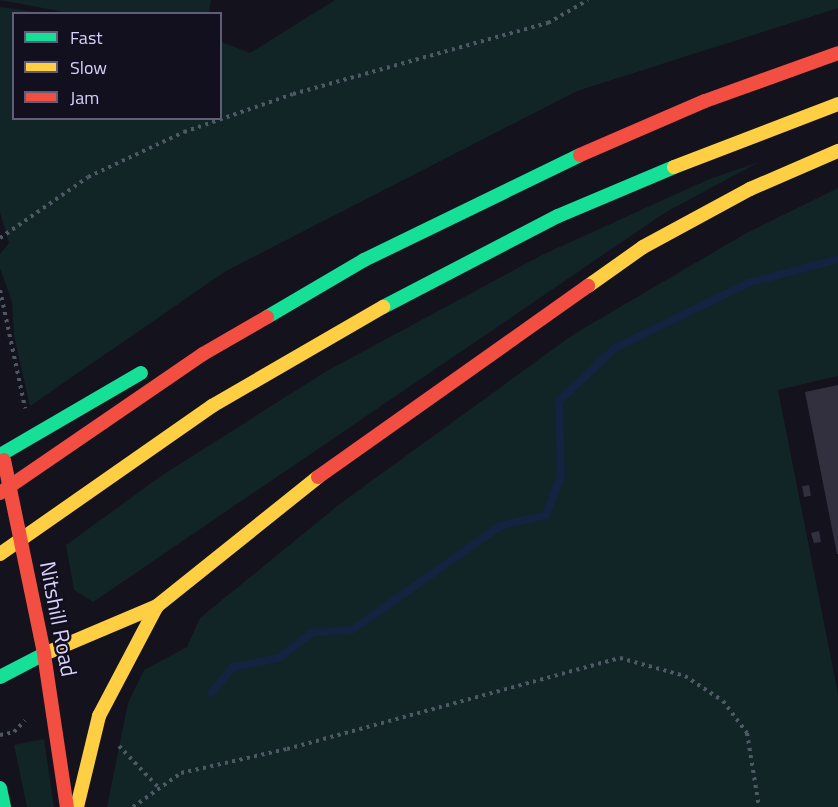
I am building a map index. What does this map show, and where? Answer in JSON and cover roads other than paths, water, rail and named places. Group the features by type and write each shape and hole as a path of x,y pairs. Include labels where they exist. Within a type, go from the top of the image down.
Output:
{"main road":[{"path":"176,353 599,146 705,101 838,53"},
{"path":"0,554 107,476 278,366 465,263 652,176 838,104"},
{"path":"0,677 44,654 157,606 293,495 600,275 708,211 838,151"},
{"path":"0,493 203,354 364,260"},
{"path":"0,455 86,402 156,364"},
{"name":"Nitshill Road","path":"0,441 44,654 68,807"},
{"path":"77,807 95,730 120,670 157,606"},
{"path":"0,788 4,807"}],"waterway":[{"path":"211,693 233,667 279,658 313,632 352,630 500,526 546,515 561,476 559,401 615,348 748,283 838,259"}]}
